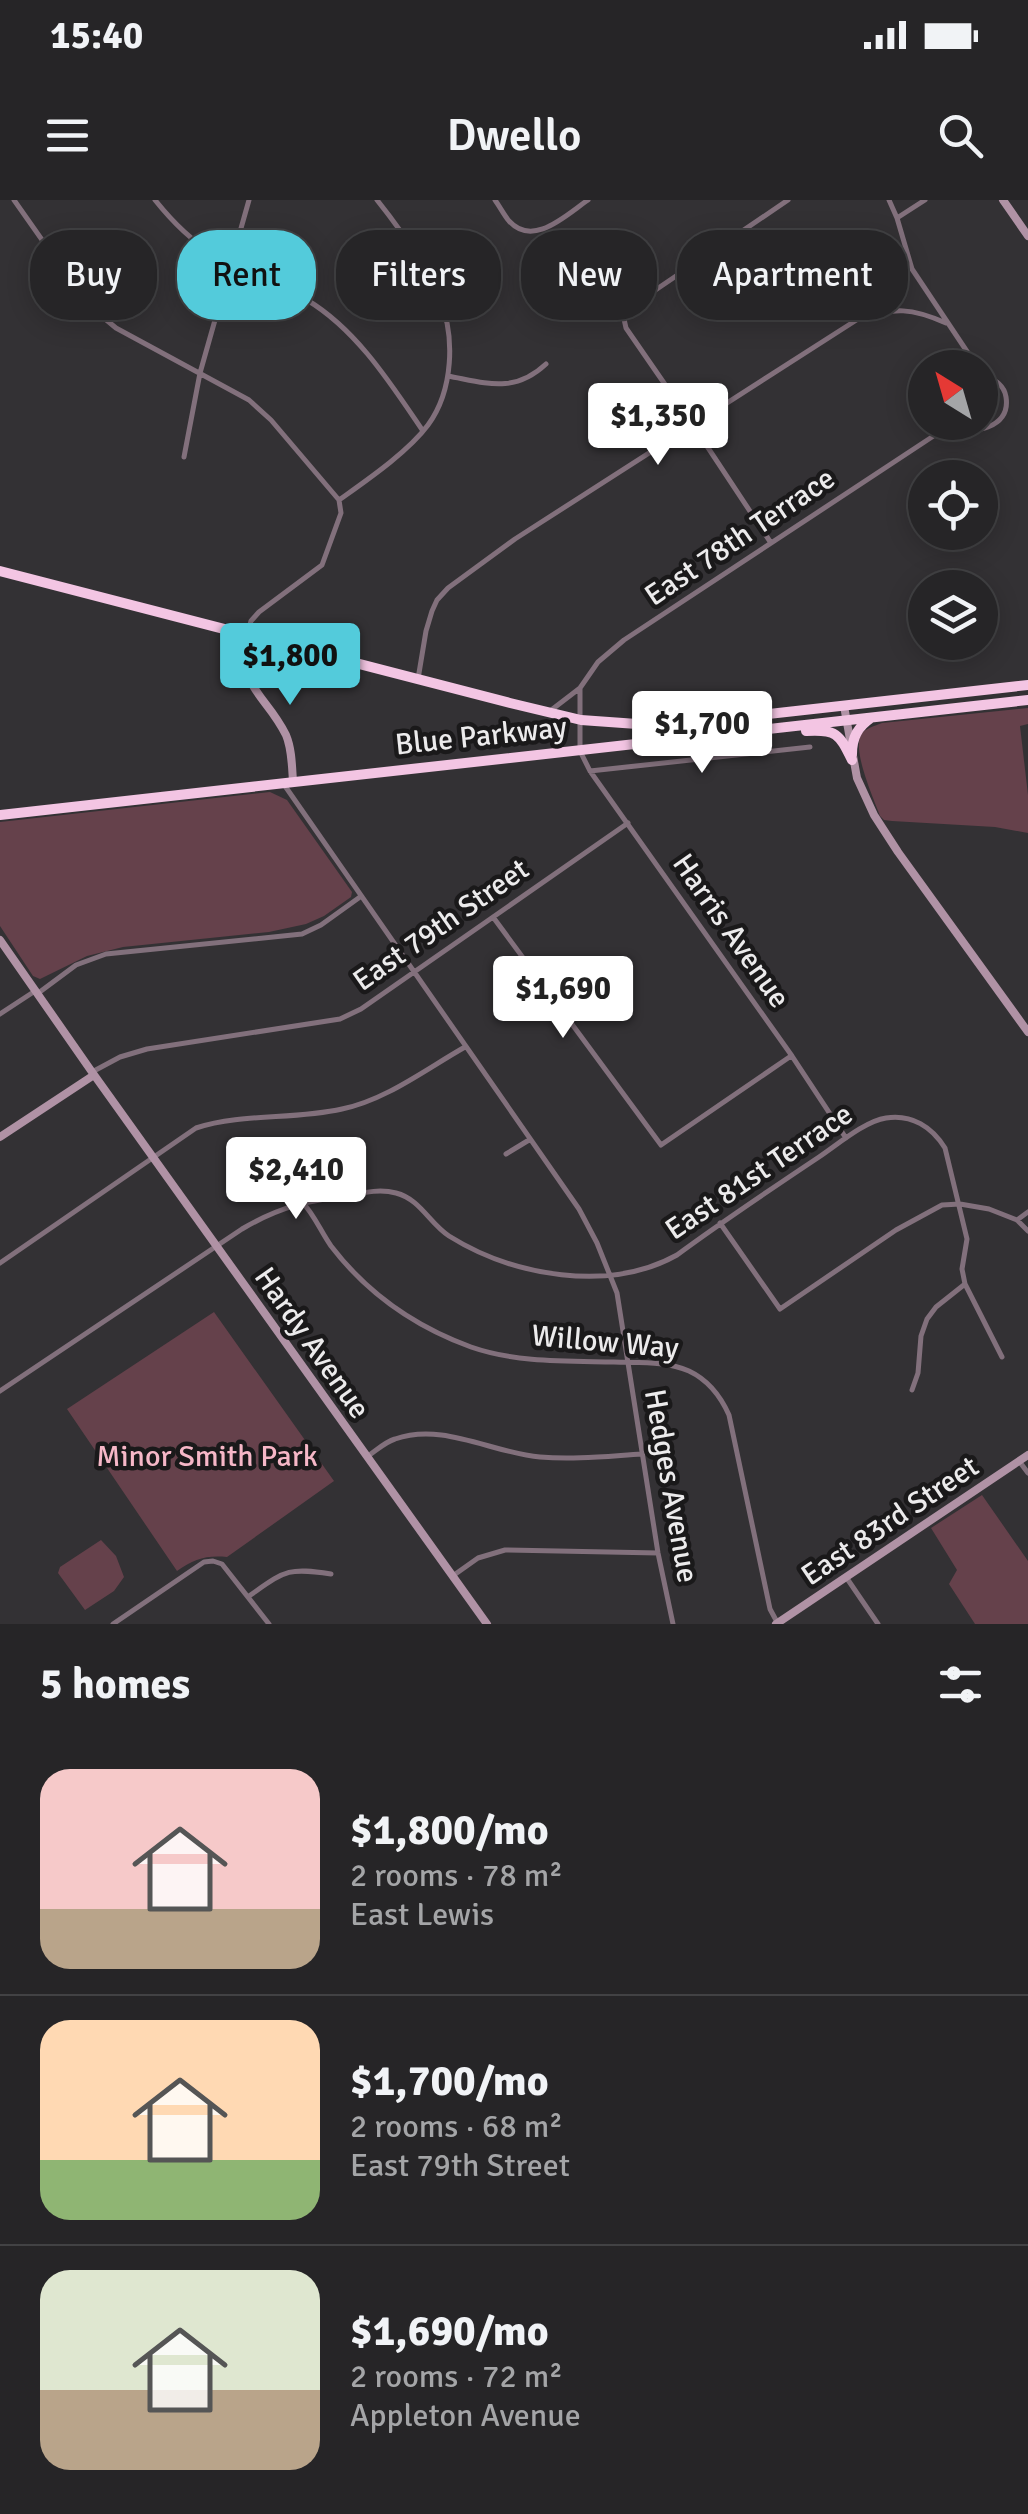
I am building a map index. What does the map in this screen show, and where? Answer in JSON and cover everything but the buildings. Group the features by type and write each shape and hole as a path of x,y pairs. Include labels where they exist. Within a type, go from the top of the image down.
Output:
{"highway":[{"name":"Blue Parkway","path":"0,572 581,720 679,724 1028,686"},
{"name":"Blue Parkway","path":"0,816 1028,700"},
{"path":"852,760 856,732 874,717"},
{"path":"770,729 834,732 842,738 852,760"}],"street":[{"path":"14,200 92,308 116,328 249,400 339,500 341,514 322,566 259,612 247,635 243,663 246,674 285,733 290,752 288,783"},
{"path":"155,200 183,230"},
{"path":"240,230 249,200"},
{"path":"339,500 423,432 440,406 448,376 448,337 440,300 417,257 377,200"},
{"path":"495,200 511,223 533,232 545,229 588,200"},
{"path":"657,289 788,200"},
{"path":"888,200 912,268 965,350"},
{"path":"897,218 925,200"},
{"path":"1003,200 1028,236"},
{"path":"316,307 335,320 381,372 423,432"},
{"path":"418,679 426,631 437,600 516,539 858,319 898,310 921,312 946,323"},
{"path":"184,457 214,320"},
{"path":"611,324 621,320"},
{"path":"624,320 771,542"},
{"path":"448,376 508,384 529,377 546,364"},
{"name":"East 78th Terrace","path":"998,383 1005,392 1006,408 998,419"},
{"name":"East 78th Terrace","path":"548,712 580,688 592,669 614,648 927,440"},
{"path":"580,688 580,750"},
{"path":"844,706 852,760 881,828 1028,1032"},
{"path":"590,770 810,747"},
{"name":"Harris Avenue","path":"580,750 590,770 846,1138"},
{"name":"Hedges Avenue","path":"288,783 360,896 578,1209 597,1243 616,1293 673,1624"},
{"name":"East 79th Street","path":"0,1136 120,1058 147,1049 340,1019 362,1009 628,824"},
{"path":"0,1014 76,965 106,954 302,934 321,926 360,896"},
{"path":"493,917 660,1147 792,1056"},
{"name":"Hardy Avenue","path":"0,940 487,1624"},
{"path":"0,1263 183,1135 207,1124 326,1112 364,1103 465,1047"},
{"name":"East 81st Terrace","path":"0,1391 260,1218 302,1202 394,1192 414,1202 444,1233 494,1258 551,1273 610,1274 663,1262 846,1138 874,1122 906,1118 923,1124 937,1136 960,1204"},
{"path":"506,1154 530,1139"},
{"name":"Willow Way","path":"302,1202 332,1247 361,1280 395,1309 433,1332 512,1357 665,1364 687,1370 710,1386 730,1416 770,1610 778,1624"},
{"path":"720,1223 780,1309 896,1230 942,1204 988,1209 1017,1220 1028,1231"},
{"path":"960,1204 966,1239 962,1269 965,1284 1002,1357"},
{"path":"1017,1220 1028,1212"},
{"path":"912,1390 927,1319 965,1284"},
{"path":"366,1457 392,1440 426,1434 454,1436 538,1457 642,1454"},
{"path":"1024,1458 1028,1472"},
{"name":"East 83rd Street","path":"778,1624 1024,1458"},
{"path":"452,1577 478,1558 506,1550 658,1553"},
{"path":"113,1624 204,1562 214,1561 222,1564 270,1624"},
{"path":"249,1596 294,1570 332,1574"},
{"path":"846,1577 878,1624"}],"green space":[{"path":"1028,708 1028,724 1020,726 1028,833 995,827 892,821 880,816 859,752 865,731 882,723"},
{"path":"270,792 287,800 352,892 351,897 324,916 269,932 123,947 87,956 40,979 33,976 0,926 0,822"},
{"name":"Minor Smith Park","path":"214,1312 334,1481 227,1557 200,1559 177,1571 67,1409"},
{"path":"982,1495 1028,1561 1028,1624 975,1624 949,1584 957,1570 931,1528"},
{"path":"101,1540 116,1556 124,1577 114,1591 85,1610 58,1573 60,1567"}]}
